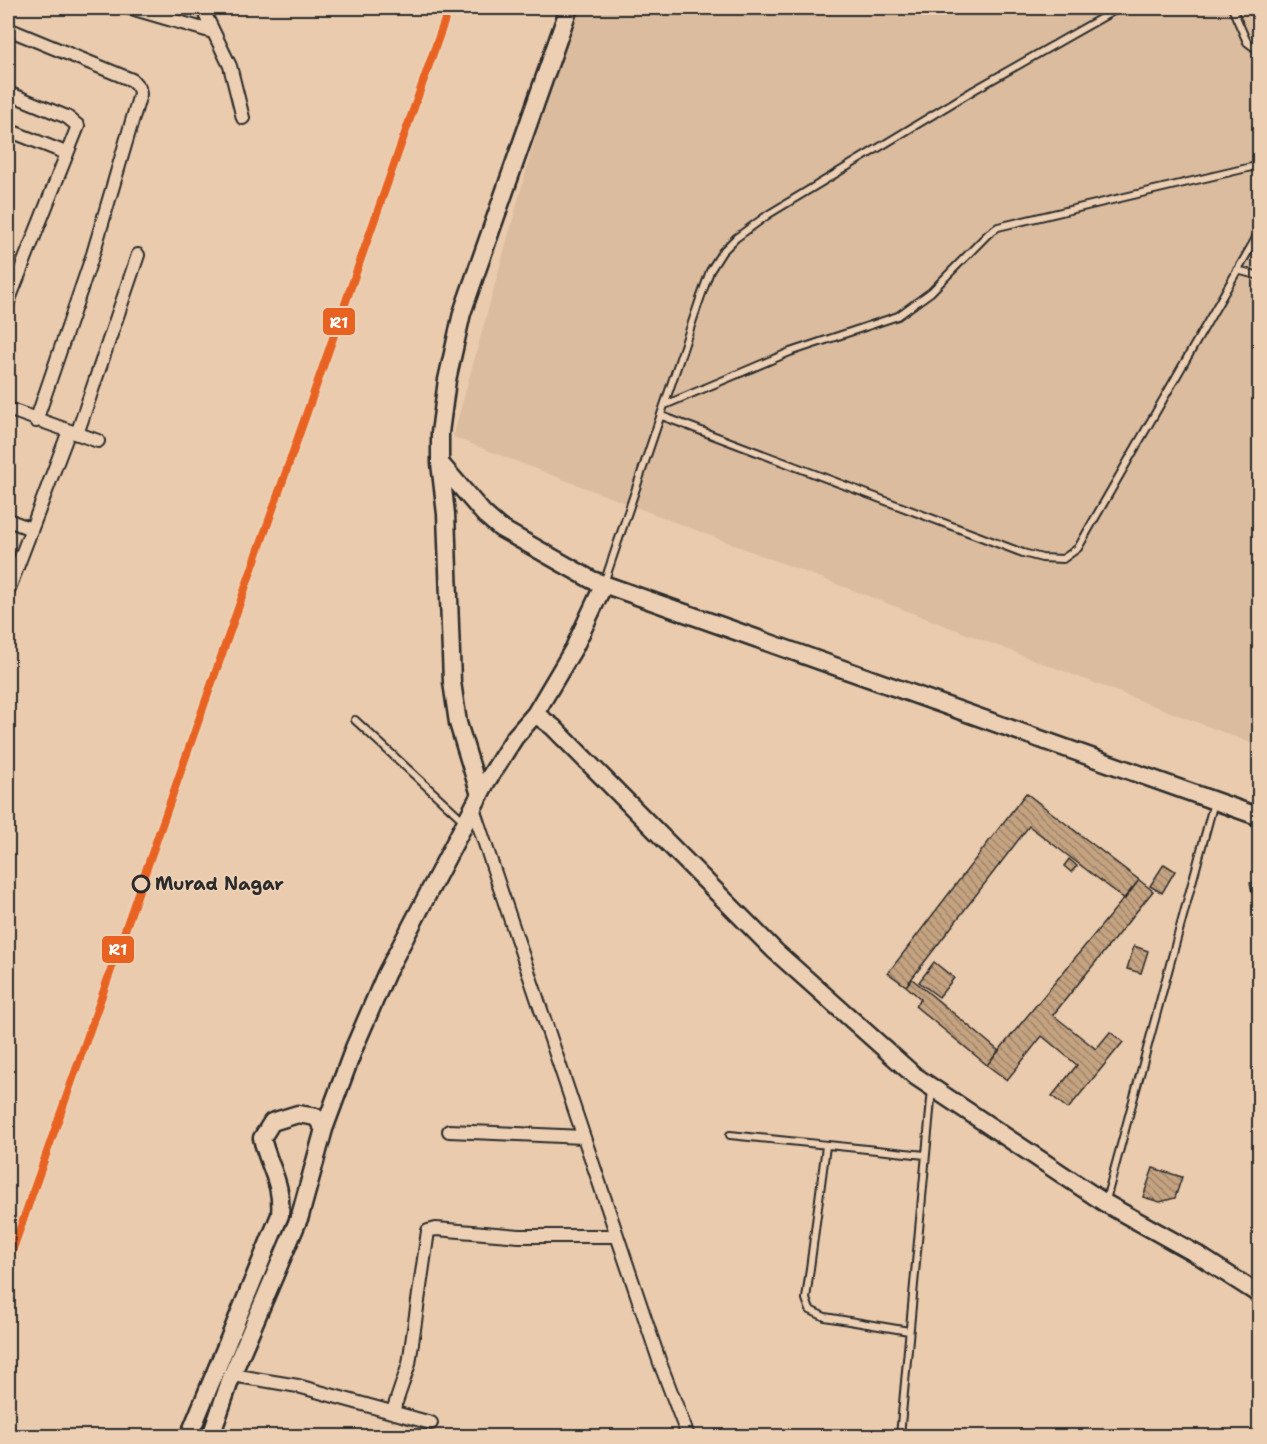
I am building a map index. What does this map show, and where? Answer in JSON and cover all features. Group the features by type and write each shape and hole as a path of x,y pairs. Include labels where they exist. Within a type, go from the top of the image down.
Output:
{"street":[{"path":"131,8 204,30"},
{"path":"202,8 204,30 230,66 243,118"},
{"path":"569,8 462,313 447,380 440,433 440,463 446,514 452,682 473,809 617,1236 688,1437"},
{"path":"8,29 132,80 139,87 140,94 93,254 36,421"},
{"path":"8,93 76,123 78,129 66,153 8,302"},
{"path":"8,130 66,153"},
{"path":"8,591 31,529 73,433 138,255"},
{"path":"8,409 36,421 99,441"},
{"path":"440,463 484,514 500,528 579,574 1260,817"},
{"path":"8,520 31,529"},
{"path":"211,1437 230,1382 300,1216 324,1129 354,1048 386,974 473,809 515,737 535,714 574,648 604,584"},
{"path":"535,714 553,728 775,951 852,1022 932,1088 1105,1203 1198,1255 1260,1295"},
{"path":"189,1437 280,1215 281,1188 267,1157 262,1138 272,1122 298,1114 316,1117 324,1129"},
{"path":"449,1131 584,1137"},
{"path":"393,1411 409,1364 428,1231 436,1229 519,1236 617,1236"},
{"path":"230,1382 298,1386 432,1423"}],"lane":[{"path":"604,584 710,271 722,252 736,238 812,186 1119,8"},
{"path":"1232,8 1247,42 1260,52"},
{"path":"665,405 780,356 908,310 931,292 988,234 998,227 1260,165"},
{"path":"662,416 1023,553 1042,558 1063,559 1078,548 1260,231"},
{"path":"1237,270 1260,276"},
{"path":"355,720 473,809"},
{"path":"1105,1203 1214,801"},
{"path":"900,1437 932,1088"},
{"path":"730,1135 926,1155"},
{"path":"826,1146 806,1299 810,1310 825,1317 909,1331"}],"shaded area":[{"path":"571,8 1259,8 1259,746 453,437"}],"building":[{"path":"1026,793 1139,880 1125,899 1029,826 906,986 888,973"},
{"path":"1069,859 1077,866 1071,872 1064,866"},
{"path":"1164,864 1175,871 1162,893 1150,886"},
{"path":"1139,880 1153,891 1053,1015 1096,1049 1110,1032 1123,1042 1068,1109 1052,1096 1077,1065 1042,1036 1007,1080 987,1065"},
{"path":"1260,881 1260,891 1252,893 1250,883"},
{"path":"1134,946 1148,951 1141,973 1127,969"},
{"path":"934,962 954,978 939,997 919,982"},
{"path":"912,979 999,1051 987,1065 915,1006 921,999 906,986"},
{"path":"1153,1168 1182,1177 1175,1198 1160,1202 1143,1197"}],"railway":[{"path":"8,1263 449,8"}],"transit line":[{"name":"R1","path":"8,1263 449,8"}],"place":[{"name":"Murad Nagar","path":"141,884"}]}
